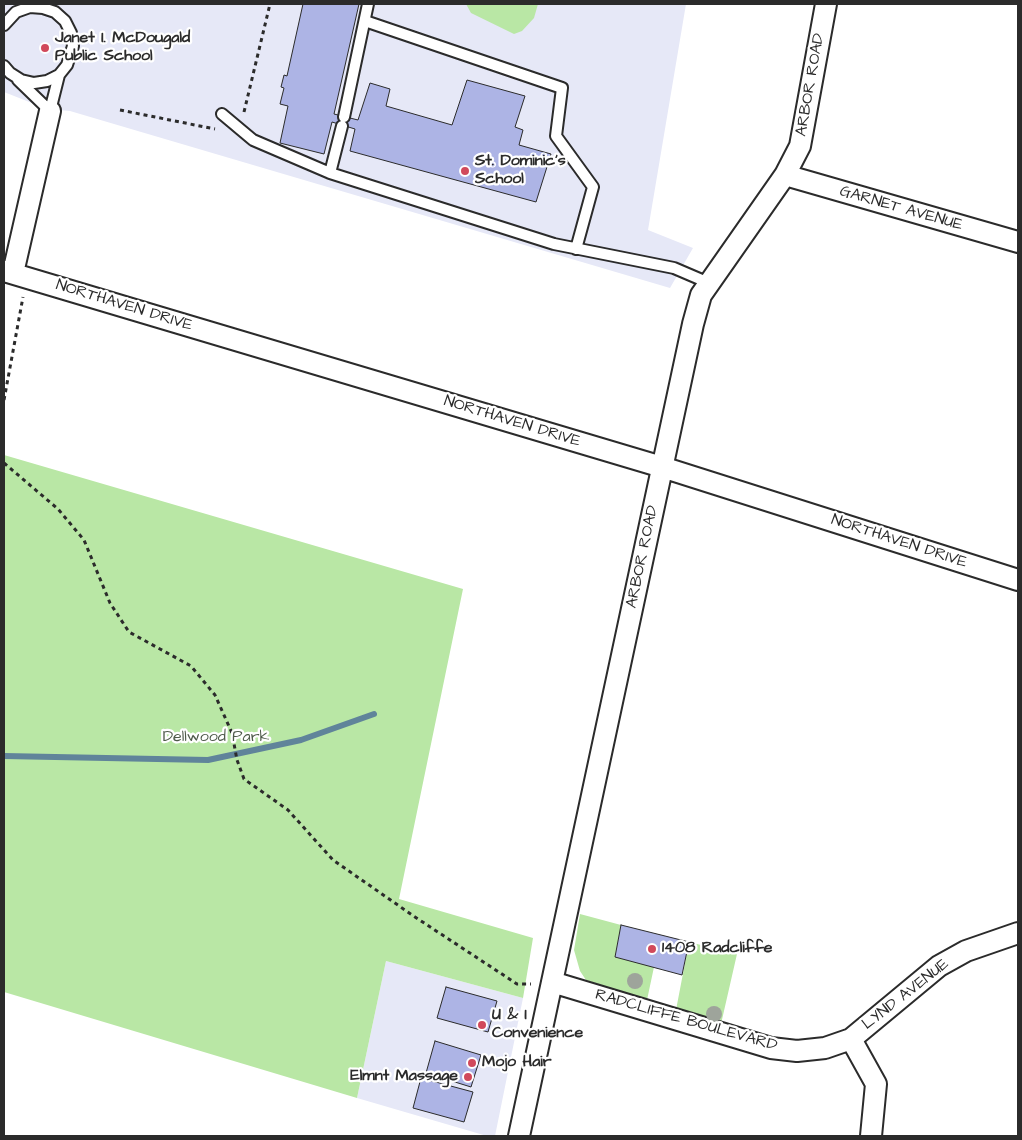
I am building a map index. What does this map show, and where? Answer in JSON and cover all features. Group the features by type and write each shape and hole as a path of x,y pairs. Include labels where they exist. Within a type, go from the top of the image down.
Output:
{"street":[{"name":"ARBOR ROAD","path":"519,1136 693,324 701,295 785,175 800,146 826,4"},
{"path":"14,274 50,111"},
{"name":"GARNET AVENUE","path":"785,175 1018,242"},
{"name":"NORTHAVEN DRIVE","path":"14,274 662,467 1018,580"},
{"name":"LYND AVENUE","path":"850,1039 939,966 966,951 1018,933"},
{"name":"RADCLIFFE BOULEVARD","path":"552,982 771,1048 796,1051 824,1048 850,1039"},
{"path":"850,1039 876,1084 871,1136"}],"lane":[{"path":"330,173 368,4"},
{"path":"4,25 16,12 30,7 43,8 55,12 65,21 71,33 73,46 71,59 59,75 50,111 7,70"},
{"path":"365,21 562,88 556,136 593,186 576,249"},
{"path":"7,70 21,80 34,83 47,81 59,75"},
{"path":"222,114 253,140 330,173 554,244 674,268 709,283"}],"path":[{"path":"120,110 216,129 232,122 244,112 270,4"},
{"path":"4,400 14,274"},
{"path":"4,463 58,509 84,540 110,603 129,632 191,666 216,695 232,733 237,760 244,778 288,810 333,860 517,984 552,982"}],"shaded area":[{"name":"St. Dominic's School","path":"4,4 686,4 648,230 693,248 670,288 70,111 47,109 4,92"},
{"path":"386,961 523,998 495,1136 487,1136 357,1098"}],"green space":[{"path":"466,4 538,4 534,18 522,31 514,34 471,13"},
{"name":"Dellwood Park","path":"4,455 463,589 399,899 533,938 523,998 386,961 357,1098 4,992"},
{"path":"580,914 621,925 615,957 654,967 647,1000 586,980 580,971 574,950"},
{"path":"689,942 737,954 721,1024 676,1010"}],"building":[{"path":"303,4 359,4 334,114 358,120 370,83 390,89 386,106 452,125 467,80 525,96 515,127 523,130 519,145 551,154 536,202 350,151 355,129 332,122 324,154 280,143 288,106 280,104 284,88 281,87 284,75 287,76"},
{"name":"1408 Radcliffe","path":"621,925 689,942 682,975 615,957"},
{"path":"446,987 497,1001 488,1032 437,1018"},
{"path":"435,1041 481,1055 471,1087 426,1073"},
{"path":"421,1078 473,1092 464,1122 413,1108"}],"waterway":[{"path":"4,756 208,760 301,740 374,714"}],"place":[{"name":"Janet I. McDougald Public School","path":"45,48"},
{"name":"St. Dominic's School","path":"465,171"},
{"name":"1408 Radcliffe","path":"652,949"},
{"name":"U & I Convenience","path":"482,1025"},
{"name":"Mojo Hair","path":"472,1063"},
{"name":"Elmnt Massage","path":"468,1077"}]}
